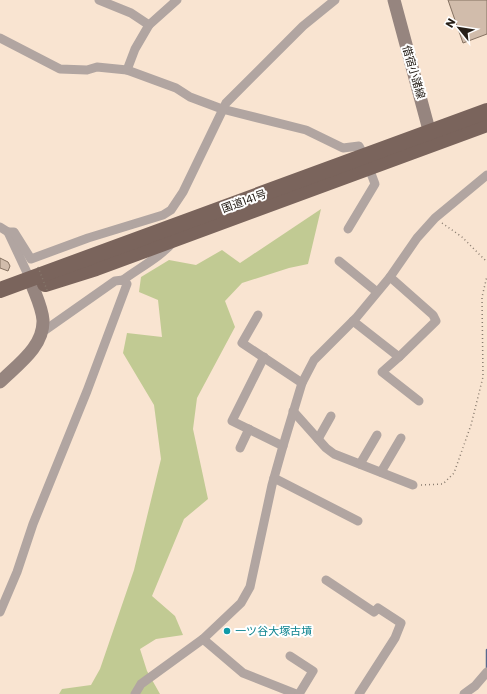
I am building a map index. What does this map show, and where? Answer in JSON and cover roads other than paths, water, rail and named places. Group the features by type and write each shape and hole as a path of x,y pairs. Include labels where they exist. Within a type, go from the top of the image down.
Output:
{"highway":[{"name":"国道141号","path":"0,301 37,281 431,138 487,111"},
{"name":"国道141号","path":"431,138 487,124"},
{"name":"国道141号","path":"0,290 37,281 176,238 367,162"}],"main road":[{"name":"借宿小諸線","path":"394,0 431,138"},
{"path":"0,382 38,343 43,320 37,281"}],"street":[{"path":"99,0 131,13 149,25"},
{"path":"127,70 135,49 149,25 177,0"},
{"path":"4,230 14,232 31,259 88,238 163,215 171,210 184,192 226,103 303,26 335,0"},
{"path":"0,38 60,69 87,70 97,67 127,70 176,88 190,97 222,109 306,130 343,148 359,146 375,184 348,229"},
{"path":"136,694 141,684 203,639 241,603 250,587 274,478 283,446 302,383 314,360 353,321 390,277 417,238 435,218 487,174"},
{"path":"4,230 37,281"},
{"path":"41,333 115,281 123,280 167,250 176,238"},
{"path":"339,261 377,292"},
{"path":"390,277 433,315 436,321 382,372 419,401"},
{"path":"0,612 17,572 33,524 87,392 127,284 123,280"},
{"path":"258,315 242,344 302,383"},
{"path":"353,321 399,357"},
{"path":"264,357 232,421 283,446"},
{"path":"293,411 318,439 334,454 414,485"},
{"path":"318,439 331,416"},
{"path":"240,448 249,429"},
{"path":"360,464 377,436"},
{"path":"381,472 401,438"},
{"path":"274,478 358,521"},
{"path":"326,580 374,612 378,608 401,623 395,638 359,694"},
{"path":"203,639 243,673 297,694 314,671 290,656"},
{"path":"464,694 475,686 487,672"}],"waterway":[{"path":"487,650 487,669"}],"place":[{"name":"一ツ谷大塚古墳","path":"227,631"}]}
